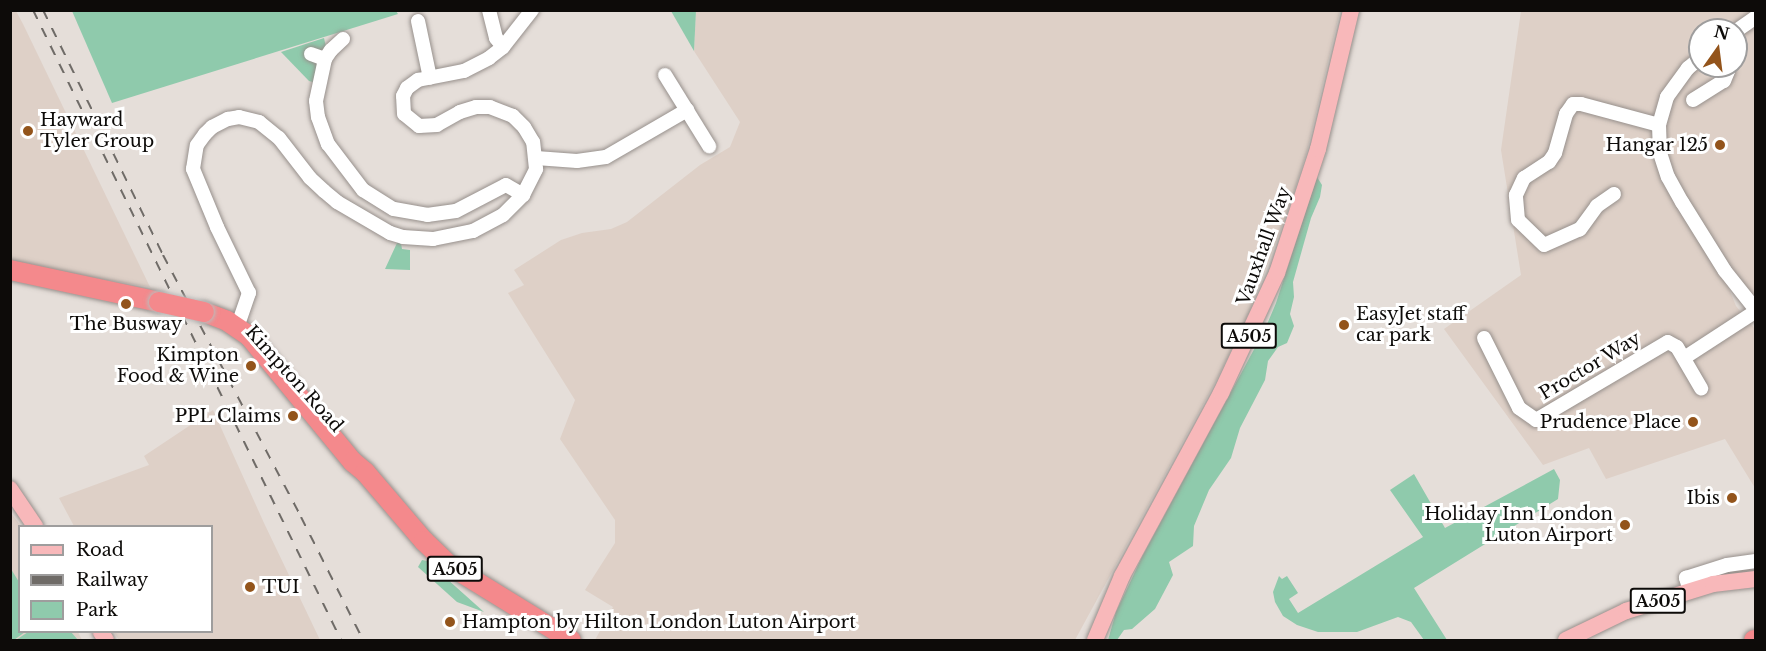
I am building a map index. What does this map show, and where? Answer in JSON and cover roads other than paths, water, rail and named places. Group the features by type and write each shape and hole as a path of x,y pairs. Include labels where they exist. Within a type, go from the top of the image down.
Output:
{"highway":[{"name":"Kimpton Road","path":"10,270 204,312 227,321 249,336 353,462 365,472 424,541 449,565 571,640"},
{"name":"Kimpton Road","path":"204,312 215,310 240,319 361,456 365,472"}],"main road":[{"name":"Vauxhall Way","path":"1095,640 1122,576 1221,393 1277,273 1318,149 1351,10"},
{"path":"10,489 34,525"},
{"name":"A505","path":"1566,640 1688,584 1713,584 1755,579"}],"street":[{"path":"489,10 496,38 503,47"},
{"path":"240,319 249,293 217,227 194,169 197,145 205,134 221,121 239,117 249,118 268,127 310,178 331,197 390,233 403,237 433,239 473,231 503,215 523,195 534,176 536,158 533,142 524,127 513,116 502,110 476,107 427,127 411,122 404,114 403,96 407,88 418,80 464,71 503,47 532,10"},
{"path":"418,21 430,78"},
{"path":"343,39 331,50 326,59 316,102 321,129 352,178 373,197 394,209 427,214 456,211 506,185 523,195"},
{"path":"311,54 326,59"},
{"path":"1684,358 1755,310 1725,271 1668,177 1660,153 1659,125 1667,97 1676,82 1688,70"},
{"path":"665,75 709,146"},
{"path":"1693,100 1724,81 1725,78"},
{"path":"1614,194 1597,206 1580,229 1544,245 1518,220 1516,195 1524,178 1549,162 1555,153 1566,114 1573,104 1581,104 1659,125"},
{"path":"536,158 577,161 606,157 687,110"},
{"name":"Proctor Way","path":"1484,338 1519,408 1536,420 1657,346 1668,342 1677,347 1701,388"},
{"path":"1688,584 1727,565 1755,561"}],"railway":[{"path":"33,10 341,640"},
{"path":"43,10 163,255 363,640"}],"place":[{"name":"Hayward Tyler Group","path":"28,131"},
{"name":"Hangar 125","path":"1720,145"},
{"name":"The Busway","path":"126,304"},
{"name":"EasyJet staff car park","path":"1344,325"},
{"name":"Kimpton Food & Wine","path":"251,366"},
{"name":"PPL Claims","path":"293,416"},
{"name":"Prudence Place","path":"1693,422"},
{"name":"Ibis","path":"1732,498"},
{"name":"Holiday Inn London Luton Airport","path":"1625,525"},
{"name":"TUI","path":"250,587"},
{"name":"Hampton by Hilton London Luton Airport","path":"450,622"}]}
